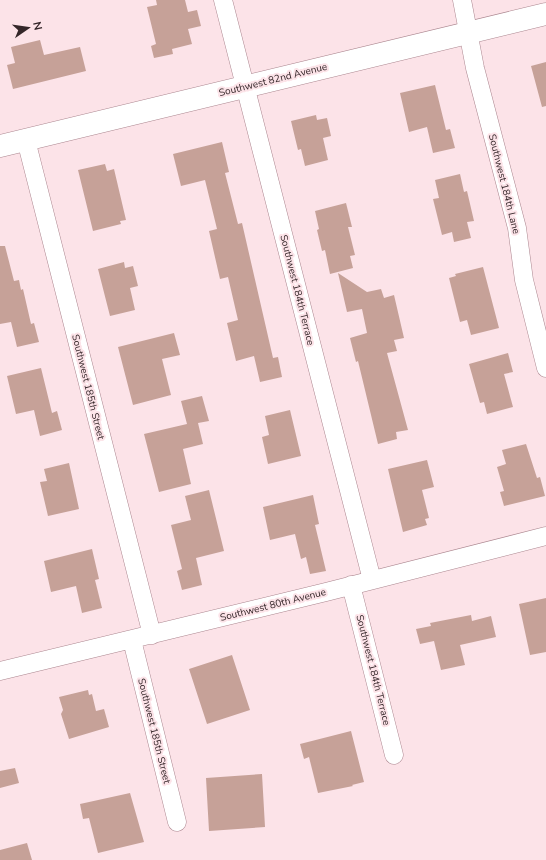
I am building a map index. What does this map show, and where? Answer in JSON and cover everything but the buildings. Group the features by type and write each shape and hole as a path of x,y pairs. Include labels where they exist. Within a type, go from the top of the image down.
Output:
{"street":[{"name":"Southwest 184th Terrace","path":"223,0 372,580"},
{"name":"Southwest 184th Lane","path":"462,0 475,68 516,228 524,280 546,368"},
{"name":"Southwest 82nd Avenue","path":"0,146 546,14"},
{"name":"Southwest 185th Street","path":"26,140 152,635"},
{"name":"Southwest 80th Avenue","path":"0,671 132,640 546,536"},
{"name":"Southwest 184th Terrace","path":"351,585 394,755"},
{"name":"Southwest 185th Street","path":"132,640 177,822"}]}
